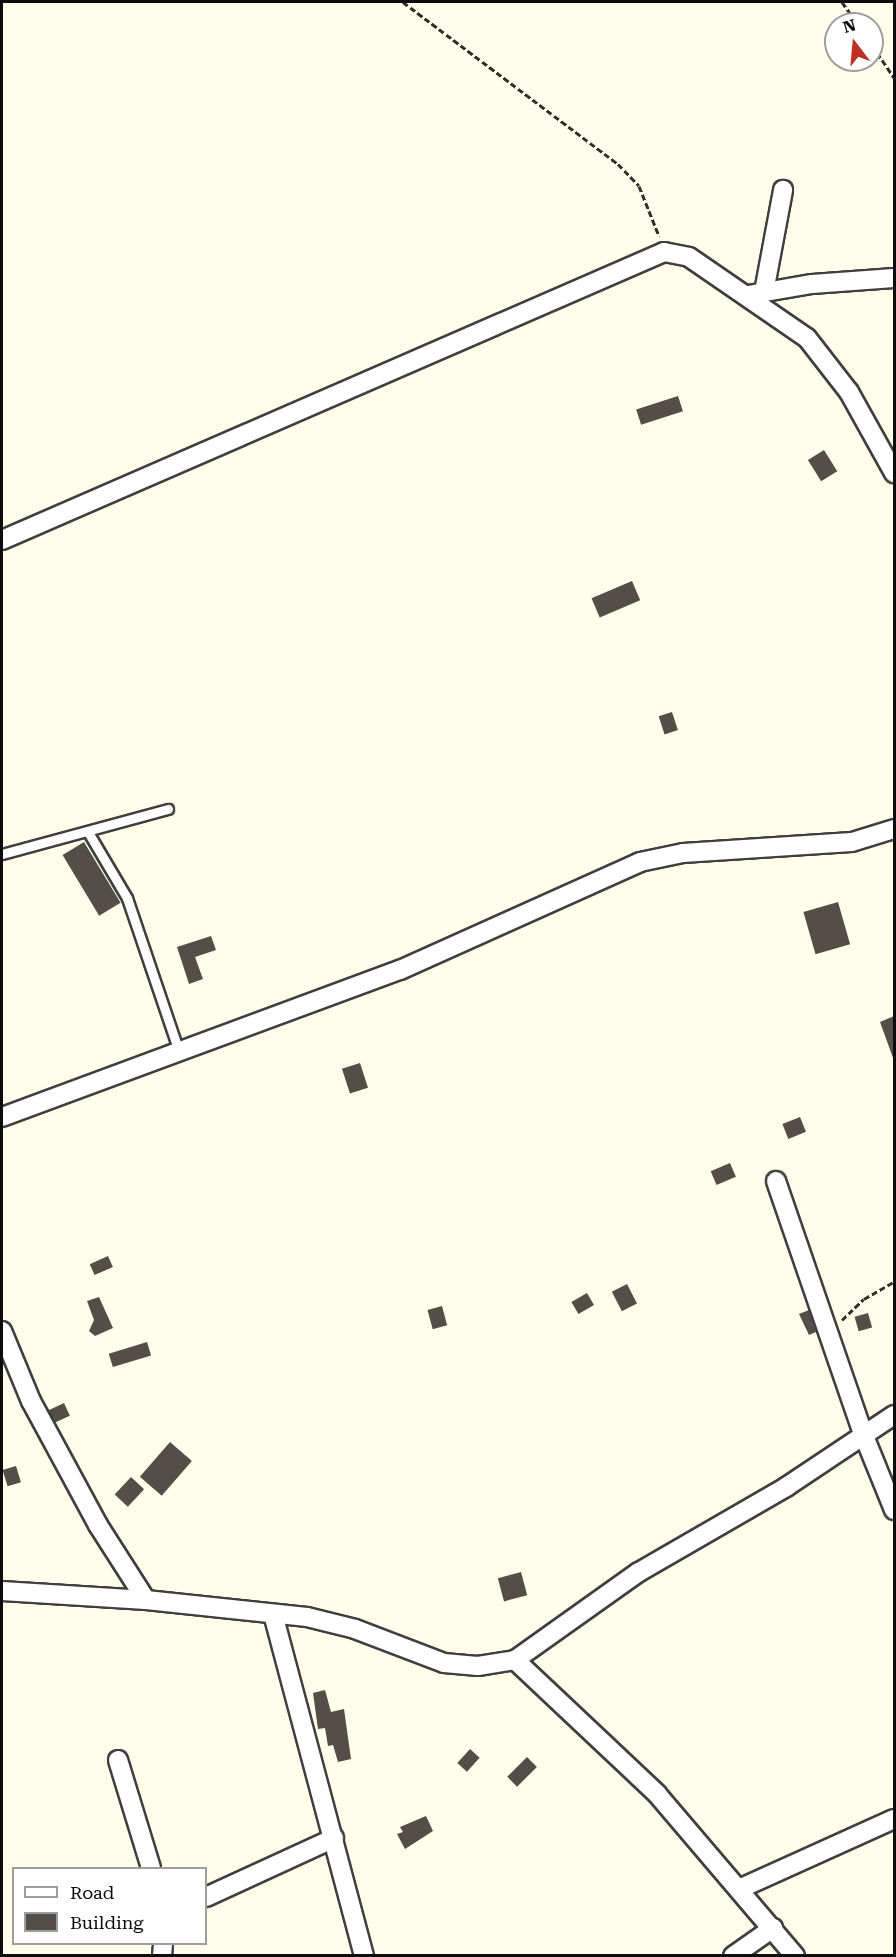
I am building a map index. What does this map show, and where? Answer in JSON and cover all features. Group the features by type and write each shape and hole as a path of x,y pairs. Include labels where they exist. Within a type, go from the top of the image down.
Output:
{"street":[{"path":"756,294 783,190"},
{"path":"2,540 664,252 689,257 756,294 807,338 827,361 894,473"},
{"path":"756,294 894,278"},
{"path":"2,1117 178,1049 400,970 640,862 682,853 852,842 894,829"},
{"path":"776,1181 864,1437 894,1509"},
{"path":"2,1331 42,1422 98,1525 146,1600"},
{"path":"2,1591 146,1600 331,1621 424,1658 458,1666 514,1660 639,1572 864,1437 894,1415"},
{"path":"273,1614 364,1956"},
{"path":"514,1660 657,1794 795,1956"},
{"path":"118,1760 151,1867"},
{"path":"739,1889 894,1820"},
{"path":"207,1897 334,1838"},
{"path":"733,1956 773,1928"}],"lane":[{"path":"2,854 168,809"},
{"path":"88,832 128,898 178,1049"}],"path":[{"path":"403,2 618,164 639,186 664,252"},
{"path":"884,63 894,78"},
{"path":"828,1334 864,1299 894,1282"}],"building":[{"path":"678,396 683,411 641,425 636,410"},
{"path":"824,450 837,471 821,481 808,460"},
{"path":"632,581 640,600 600,618 591,598"},
{"path":"672,712 678,730 665,734 659,716"},
{"path":"84,842 121,903 99,916 63,855"},
{"path":"838,902 850,944 816,954 803,912"},
{"path":"211,936 216,950 195,957 203,979 189,984 177,947"},
{"path":"894,1016 894,1057 893,1058 880,1022"},
{"path":"360,1063 368,1088 350,1094 342,1069"},
{"path":"800,1117 806,1132 788,1139 782,1124"},
{"path":"730,1163 736,1177 717,1185 711,1171"},
{"path":"108,1256 113,1267 95,1275 90,1264"},
{"path":"627,1284 637,1304 622,1311 612,1292"},
{"path":"587,1293 594,1305 578,1314 571,1302"},
{"path":"99,1297 113,1328 95,1336 89,1331 94,1320 87,1301"},
{"path":"442,1306 447,1325 433,1329 428,1310"},
{"path":"809,1310 816,1332 809,1335 799,1314"},
{"path":"868,1313 872,1327 859,1331 855,1317"},
{"path":"147,1342 151,1355 113,1367 109,1354"},
{"path":"64,1403 70,1416 55,1423 49,1410"},
{"path":"170,1442 192,1461 162,1496 140,1477"},
{"path":"16,1466 21,1482 8,1486 3,1470"},
{"path":"131,1477 144,1489 128,1507 115,1495"},
{"path":"521,1572 527,1595 504,1601 498,1578"},
{"path":"325,1690 331,1712 344,1709 351,1759 338,1762 333,1745 328,1746 325,1728 318,1729 313,1693"},
{"path":"470,1749 480,1758 467,1772 457,1763"},
{"path":"527,1757 537,1767 517,1787 507,1777"},
{"path":"426,1816 433,1831 405,1849 397,1834 403,1832 400,1827"}]}
